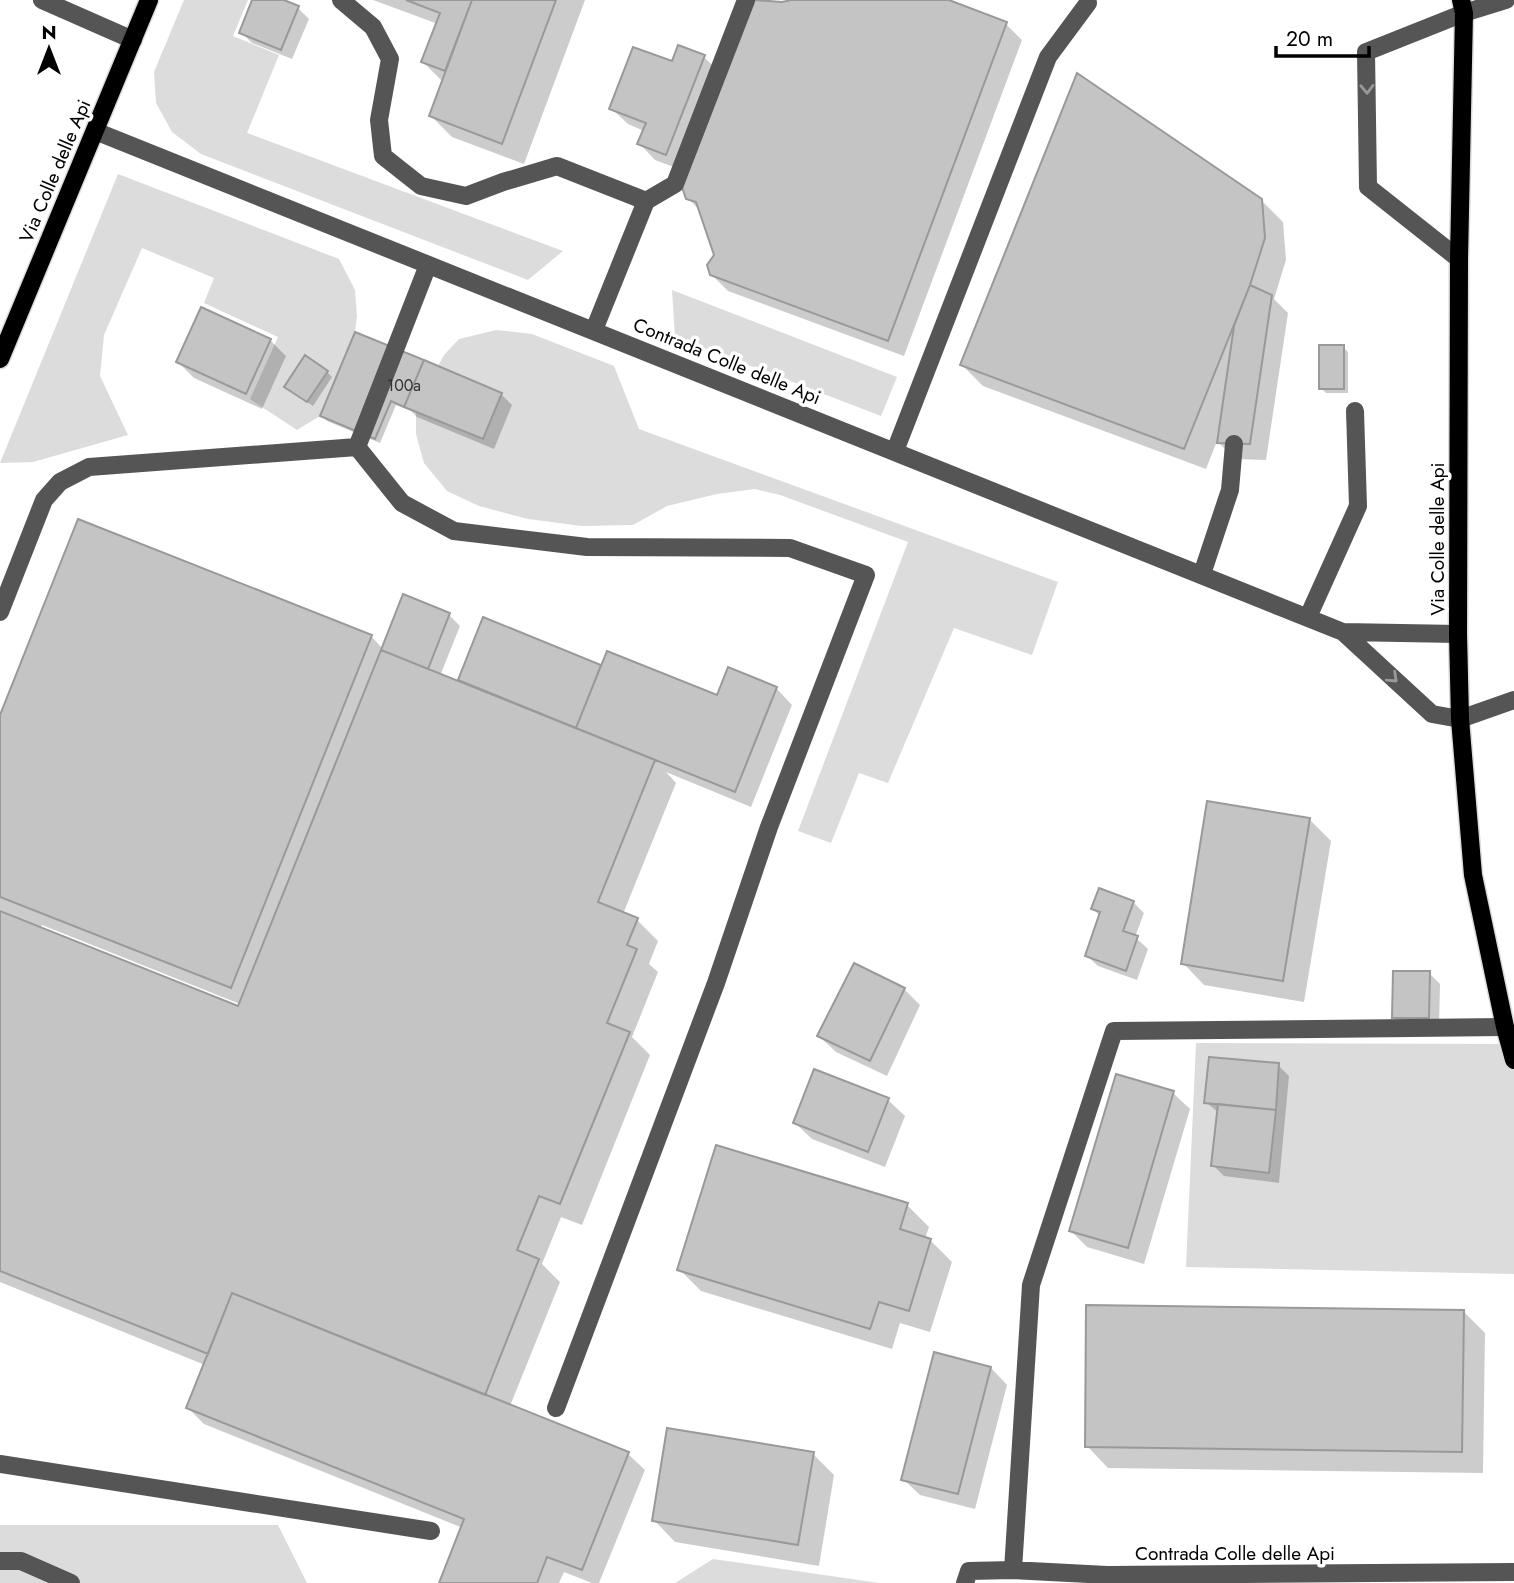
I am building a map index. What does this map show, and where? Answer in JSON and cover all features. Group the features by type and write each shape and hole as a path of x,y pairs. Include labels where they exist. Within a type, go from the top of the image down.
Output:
{"main road":[{"name":"Via Colle delle Api","path":"0,359 149,0"},
{"name":"Via Colle delle Api","path":"1464,4 1458,259 1460,719 1473,875 1514,1060"}],"street":[{"path":"42,0 132,40"},
{"path":"341,0 373,27 390,59 379,120 383,156 421,186 467,196 557,166 646,201"},
{"path":"594,330 646,201 675,184 746,0"},
{"path":"1458,259 1368,187 1366,52 1464,4 1506,0"},
{"path":"895,451 1048,57 1088,3"},
{"name":"Contrada Colle delle Api","path":"95,131 1343,632 1432,715 1460,719"},
{"path":"357,447 428,265"},
{"path":"1308,617 1358,506 1355,411"},
{"path":"1202,574 1230,489 1234,444"},
{"path":"0,612 44,500 60,482 89,467 357,447"},
{"path":"357,447 402,503 454,531 587,547 790,548 866,575 769,827 716,983 556,1408"},
{"name":"Contrada Colle delle Api","path":"1343,632 1458,634"},
{"path":"1460,719 1514,700"},
{"path":"1013,1570 1031,1285 1114,1031 1505,1027"},
{"path":"0,1464 431,1531"},
{"path":"0,1561 21,1562 71,1583"},
{"name":"Contrada Colle delle Api","path":"965,1583 969,1571 1013,1570 1107,1575 1514,1572"}],"shaded area":[{"path":"184,0 248,0 233,36 279,55 247,133 563,251 528,280 201,154 172,132 156,103 154,72"},
{"path":"118,174 339,259 355,290 357,316 355,332 320,416 297,430 250,399 278,337 204,303 214,278 142,248 104,335 100,376 128,435 33,462 0,463"},
{"path":"672,290 897,377 881,416 675,337"},
{"path":"496,330 532,334 614,366 639,429 1058,582 1032,655 954,628 888,783 859,773 831,843 798,831 908,542 780,495 755,489 717,494 667,506 633,525 582,526 528,519 479,506 447,491 424,463 416,434 416,411 483,439 502,393 438,366 459,339"},
{"path":"1196,1043 1514,1044 1514,1274 1186,1267"},
{"path":"0,1525 278,1525 307,1583 0,1583"},
{"path":"713,1559 879,1583 675,1583"}],"building":[{"path":"252,0 284,0 299,6 281,50 239,33"},
{"path":"406,0 472,0 445,71 421,62 440,13"},
{"path":"472,0 556,0 502,144 429,116"},
{"path":"755,0 949,0 1007,22 888,341 710,275 707,265 714,255 696,202 686,199 682,187"},
{"path":"678,45 705,55 666,155 637,144 646,123 609,109 633,47 672,61"},
{"path":"1077,73 1262,199 1265,238 1250,285 1184,449 960,365"},
{"path":"1250,285 1272,295 1250,444 1217,443 1234,326"},
{"path":"201,307 271,339 246,394 176,362"},
{"path":"355,332 424,360 404,407 391,401 375,439 320,416"},
{"path":"1319,345 1344,345 1344,389 1319,389"},
{"path":"305,355 328,371 307,402 284,387"},
{"path":"424,360 502,393 483,439 404,407"},
{"path":"78,519 372,635 231,988 0,897 0,715"},
{"path":"403,594 450,613 428,669 381,650"},
{"path":"483,617 601,665 576,728 458,680"},
{"path":"381,650 655,760 598,902 638,918 627,945 637,949 607,1023 630,1032 560,1204 539,1196 517,1250 539,1259 485,1395 232,1293 208,1354 0,1271 0,911 238,1006"},
{"path":"607,651 717,695 728,667 777,687 735,792 576,728"},
{"path":"1207,801 1310,818 1283,981 1181,964"},
{"path":"1099,888 1134,901 1123,931 1138,936 1126,971 1085,956 1100,912 1091,909"},
{"path":"854,963 905,988 870,1061 817,1036"},
{"path":"1393,971 1430,971 1429,1018 1392,1018"},
{"path":"1209,1057 1279,1063 1276,1110 1204,1103"},
{"path":"814,1069 889,1098 868,1152 793,1123"},
{"path":"1116,1074 1174,1091 1128,1248 1069,1231"},
{"path":"1218,1104 1276,1110 1269,1173 1211,1166"},
{"path":"716,1145 908,1203 900,1229 931,1239 909,1311 879,1302 870,1329 677,1270"},
{"path":"232,1293 629,1452 582,1570 547,1557 537,1583 439,1583 464,1519 186,1408"},
{"path":"1086,1305 1464,1310 1462,1452 1085,1447"},
{"path":"934,1352 991,1367 958,1494 901,1480"},
{"path":"667,1428 814,1452 798,1545 652,1521"}]}
